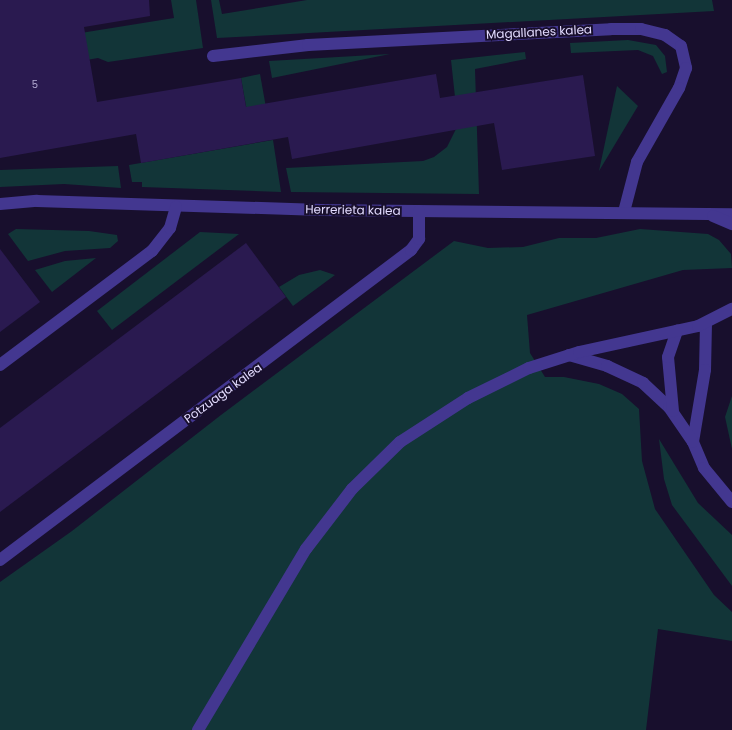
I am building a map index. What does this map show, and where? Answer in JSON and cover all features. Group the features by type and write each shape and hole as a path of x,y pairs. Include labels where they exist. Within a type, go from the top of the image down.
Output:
{"street":[{"name":"Magallanes kalea","path":"213,56 308,45 611,29 642,30 665,35 681,46 686,68 679,88 637,162 624,212"},
{"name":"Herrerieta kalea","path":"0,204 37,202 176,207 732,214"},
{"path":"0,365 152,251 170,228 176,207"},
{"name":"Potzuaga kalea","path":"0,560 411,250 419,239 419,211"},
{"path":"706,214 732,224"},
{"path":"198,730 296,563 328,518 374,465 412,433 468,398 506,378 567,355 706,323 732,309"},
{"path":"693,442 698,401 705,370 706,323"},
{"path":"673,412 668,357 677,331"},
{"path":"567,355 633,377 653,390 673,412 693,442 704,468 732,502"}],"green space":[{"path":"171,0 196,0 203,48 108,62 98,58 0,75 0,46 174,18"},
{"path":"211,0 219,0 222,14 307,0 712,0 714,11 217,38"},
{"path":"628,40 656,45 665,56 667,72 662,74 653,56 638,50 571,53 570,43"},
{"path":"525,52 526,59 475,69 479,194 291,192 286,168 423,161 434,157 447,147 458,125 451,60"},
{"path":"390,54 272,78 269,61"},
{"path":"260,74 270,130 251,134 241,78"},
{"path":"617,86 638,106 599,171"},
{"path":"273,140 281,192 142,187 142,182 132,182 129,165"},
{"path":"118,166 121,188 64,184 0,187 0,170"},
{"path":"16,229 89,231 117,235 118,241 110,248 65,251 28,261 8,234"},
{"path":"640,229 708,234 719,240 731,254 732,268 683,270 527,315 530,353 545,377 564,377 599,384 622,394 639,409 642,461 655,509 714,595 732,612 732,641 658,629 646,730 0,730 0,582 72,531 221,415 454,241 488,248 523,247 559,238 596,238"},
{"path":"200,232 239,234 112,330 97,311"},
{"path":"96,258 52,292 35,270 65,261"},
{"path":"320,270 335,275 293,306 279,287 299,275"},
{"path":"732,396 732,449 725,417"},
{"path":"659,439 698,503 732,535 732,586 672,505 664,479"}],"building":[{"path":"0,0 149,0 150,16 84,27 97,102 241,78 246,107 436,74 440,98 583,75 595,156 502,170 494,123 292,159 288,137 141,163 136,134 0,158"},
{"path":"246,243 286,297 0,512 0,428"},
{"path":"0,249 40,302 0,332"}]}
